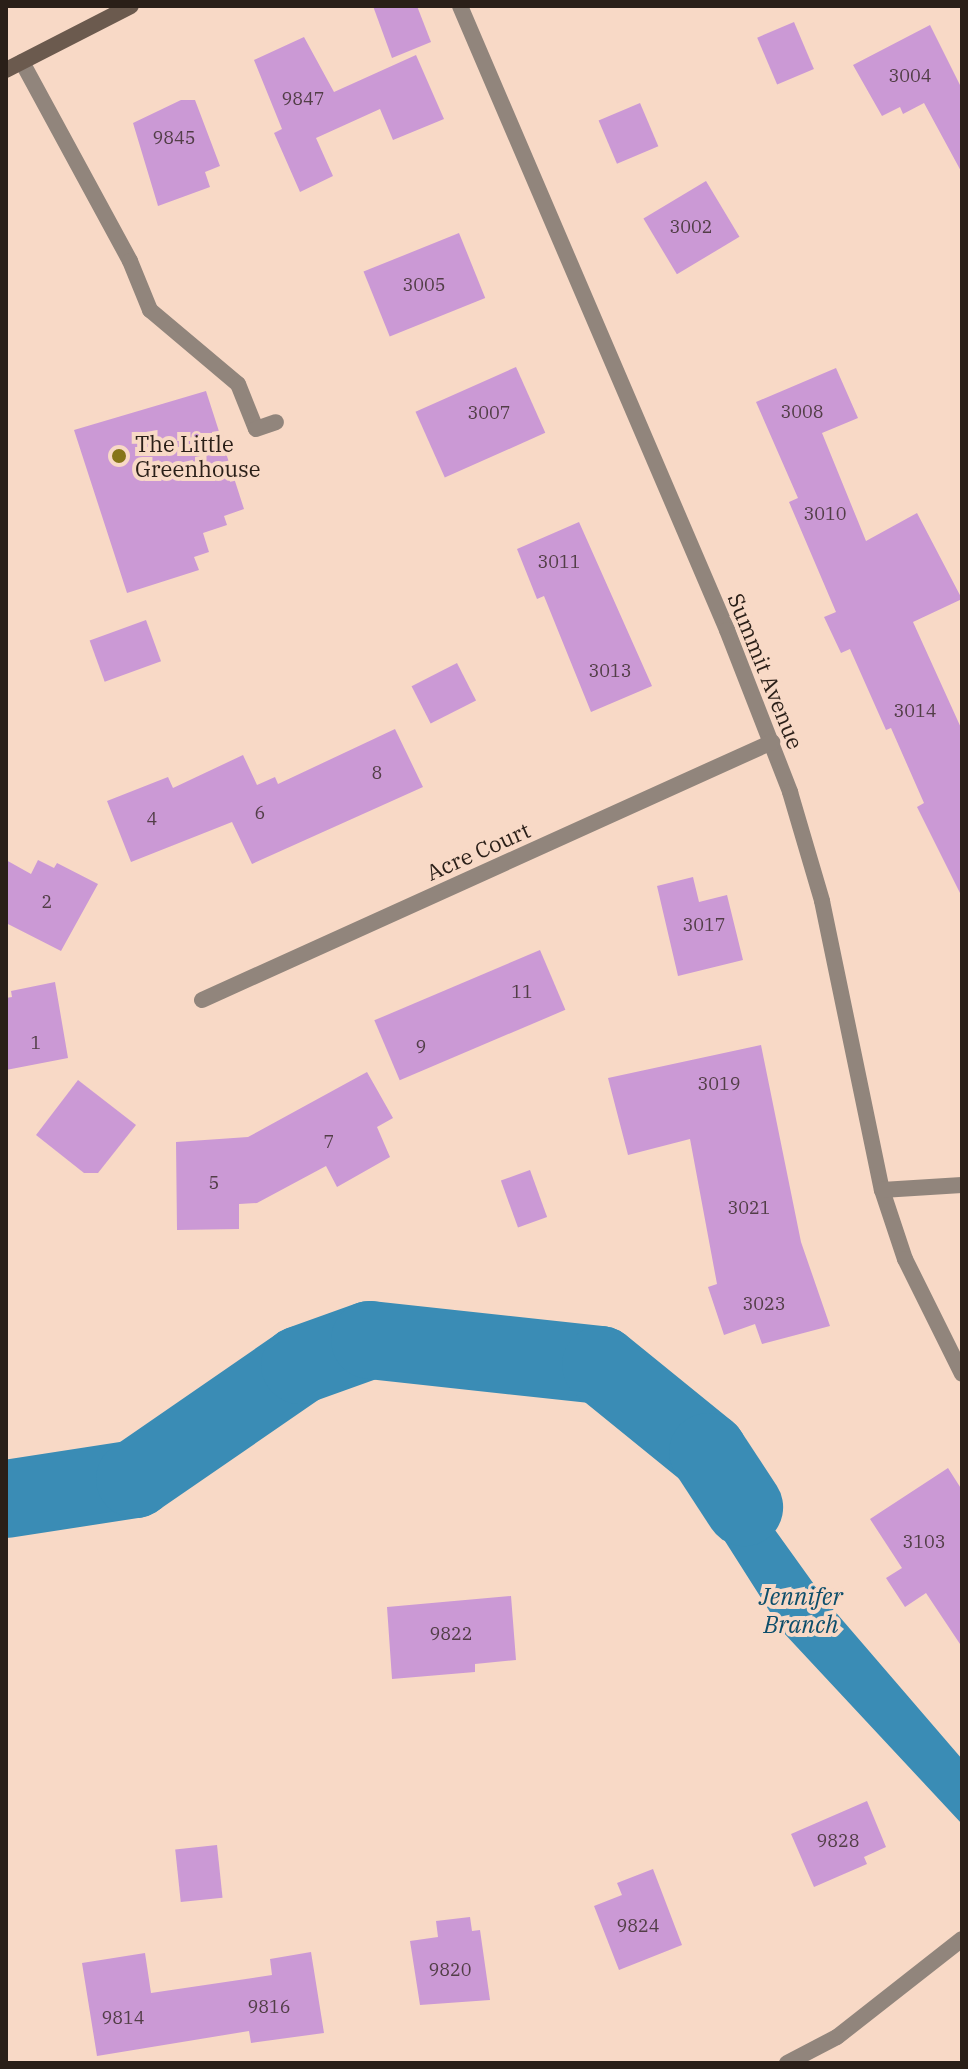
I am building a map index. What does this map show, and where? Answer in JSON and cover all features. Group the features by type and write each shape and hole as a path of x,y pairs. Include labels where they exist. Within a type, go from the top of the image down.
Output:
{"main road":[{"path":"6,70 131,6"}],"street":[{"name":"Summit Avenue","path":"460,6 772,742 822,901 882,1190 905,1259 962,1374"},
{"path":"22,62 130,261 150,310 238,384 256,429 276,422"},
{"name":"Acre Court","path":"202,1000 772,742"},
{"path":"882,1190 962,1185"},
{"path":"787,2063 848,2030 962,1939"}],"water":[{"name":"Jennifer Branch","path":"680,1395 704,1420 742,1484 826,1601 962,1759 962,1824 782,1631 697,1497 678,1446"}],"building":[{"path":"373,6 417,6 431,42 392,58"},
{"path":"794,22 814,69 777,85 757,38"},
{"path":"930,25 962,89 962,173 924,103 903,114 900,107 882,116 853,65"},
{"path":"304,37 334,92 416,55 444,119 393,140 380,109 316,138 333,176 300,192 274,133 282,129 254,60"},
{"path":"181,100 195,100 220,166 205,172 210,187 158,206 133,123"},
{"path":"640,103 658,146 617,164 599,121"},
{"path":"706,181 739,237 677,274 643,219"},
{"path":"459,233 485,298 390,336 364,272"},
{"path":"516,367 545,433 445,478 416,412"},
{"path":"836,368 858,418 822,433 866,541 917,513 962,599 913,622 962,730 962,897 917,807 924,803 891,728 886,730 850,649 841,653 824,617 836,612 789,502 798,498 756,402"},
{"path":"206,391 244,509 224,516 227,525 203,533 209,552 194,557 199,570 127,593 74,430"},
{"path":"579,522 652,686 591,712 544,596 537,599 517,549"},
{"path":"146,620 161,661 105,682 90,641"},
{"path":"457,663 476,700 431,724 412,686"},
{"path":"395,729 423,787 252,864 232,822 131,862 107,801 168,777 173,788 243,755 257,785 275,777 278,784"},
{"path":"6,860 31,874 38,860 54,868 57,863 98,884 61,951 6,923"},
{"path":"693,877 699,902 727,895 743,960 678,976 657,886"},
{"path":"540,950 565,1010 400,1080 374,1020"},
{"path":"55,982 68,1058 6,1070 6,998 12,997 11,991"},
{"path":"761,1045 801,1242 830,1326 762,1344 755,1324 724,1335 708,1287 717,1284 690,1139 628,1155 608,1078"},
{"path":"367,1072 393,1118 377,1127 390,1157 337,1187 326,1166 257,1203 239,1204 239,1229 177,1230 176,1142 248,1137"},
{"path":"78,1080 136,1125 98,1173 84,1173 36,1135"},
{"path":"530,1170 547,1217 518,1228 501,1181"},
{"path":"948,1468 962,1490 962,1647 926,1593 905,1607 886,1578 902,1568 870,1519"},
{"path":"511,1596 516,1660 475,1664 475,1672 392,1679 387,1607"},
{"path":"867,1801 886,1847 864,1857 867,1864 814,1887 791,1834"},
{"path":"217,1845 223,1898 181,1902 175,1849"},
{"path":"653,1869 682,1945 619,1970 594,1906 622,1895 617,1883"},
{"path":"470,1917 472,1931 480,1930 490,2000 420,2005 410,1941 438,1937 436,1921"},
{"path":"311,1952 324,2033 251,2043 249,2031 97,2056 82,1963 145,1953 151,1993 272,1975 270,1959"}],"waterway":[{"name":"Jennifer Branch","path":"6,1499 135,1479 300,1365 370,1340 601,1365 708,1452 744,1507"}],"place":[{"name":"The Little Greenhouse","path":"119,456"}]}
